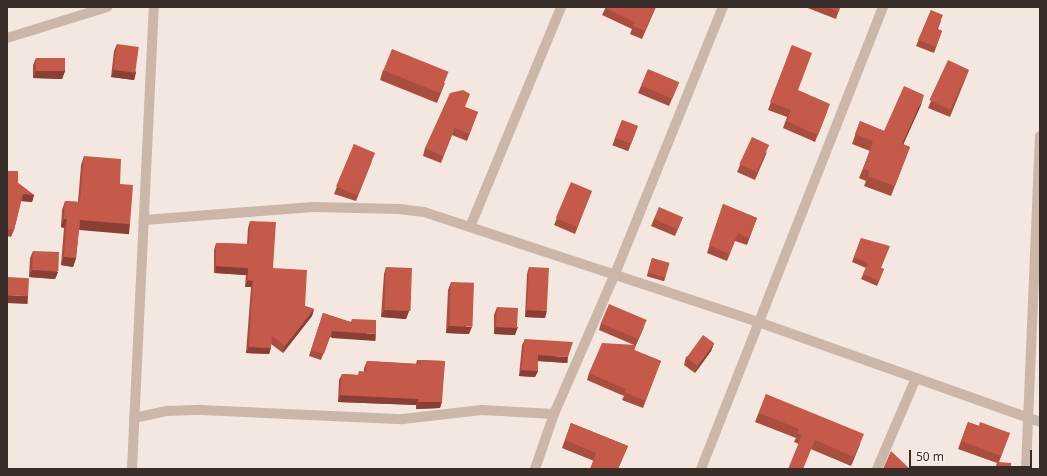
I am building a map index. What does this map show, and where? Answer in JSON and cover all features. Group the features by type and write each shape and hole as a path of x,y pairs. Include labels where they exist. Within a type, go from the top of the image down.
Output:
{"street":[{"path":"7,38 73,11 107,7"},
{"path":"132,469 154,7"},
{"path":"470,227 561,7"},
{"path":"535,469 554,414 615,274 723,7"},
{"path":"701,469 883,7"},
{"path":"1026,469 1040,136"},
{"path":"144,220 314,207 364,208 424,212 758,322 1040,422"},
{"path":"877,469 916,378"},
{"path":"134,418 168,411 201,410 402,419 481,410 554,414"}],"building":[{"path":"655,7 645,31 633,26 635,22 605,8"},
{"path":"827,7 840,7 839,12"},
{"path":"931,10 943,15 937,29 942,31 936,47 918,40"},
{"path":"117,44 139,47 135,73 113,70"},
{"path":"792,45 812,53 798,90 830,104 818,135 786,121 791,110 770,102"},
{"path":"392,49 449,72 440,93 383,70"},
{"path":"36,58 65,58 65,71 36,71"},
{"path":"948,60 969,70 950,110 929,100"},
{"path":"648,69 679,82 672,99 641,86"},
{"path":"904,86 924,95 902,144 910,147 895,186 868,176 869,171 863,169 873,141 855,134 860,121 884,131"},
{"path":"463,90 470,94 465,107 478,112 469,134 455,128 443,156 425,148 450,93"},
{"path":"622,120 638,126 631,144 615,138"},
{"path":"752,137 769,145 757,172 739,164"},
{"path":"354,144 375,153 357,195 336,186"},
{"path":"84,156 121,159 120,184 133,185 130,224 80,220 76,258 64,257 67,219 64,219 65,201 80,202"},
{"path":"7,171 18,171 18,183 34,195 23,194 14,230 7,228"},
{"path":"571,182 592,191 577,227 556,218"},
{"path":"723,204 757,218 749,238 738,233 729,254 709,245"},
{"path":"659,207 683,217 678,229 654,219"},
{"path":"250,221 276,222 273,268 307,270 305,306 314,309 285,346 272,336 271,348 249,347 253,281 248,280 248,268 216,266 216,243 249,244"},
{"path":"861,238 890,246 881,268 884,269 879,281 863,274 868,263 854,257"},
{"path":"33,251 59,252 58,271 32,270"},
{"path":"652,258 669,263 665,277 648,272"},
{"path":"386,267 412,268 410,311 384,310"},
{"path":"529,267 549,268 547,311 527,310"},
{"path":"7,277 29,278 28,296 7,295"},
{"path":"451,282 474,283 472,327 449,326"},
{"path":"609,304 647,320 639,339 601,323"},
{"path":"497,307 518,308 517,328 496,327"},
{"path":"323,313 352,323 352,319 376,320 376,334 332,331 324,354 311,350"},
{"path":"703,335 714,343 698,366 687,358"},
{"path":"525,339 573,342 568,357 538,355 538,371 521,370"},
{"path":"602,343 636,345 634,350 661,361 645,401 625,392 626,389 589,373"},
{"path":"417,360 445,361 442,402 418,402 419,399 340,395 342,374 359,375 359,371 366,372 367,361 422,364"},
{"path":"766,394 864,434 854,457 815,440 803,469 788,469 802,435 798,433 799,429 759,413"},
{"path":"968,422 979,426 980,422 1010,433 1001,456 961,441"},
{"path":"571,423 628,446 618,469 590,469 596,453 565,440"},
{"path":"891,451 910,469 883,469"},
{"path":"998,462 1011,463 1011,469 998,469"}]}
